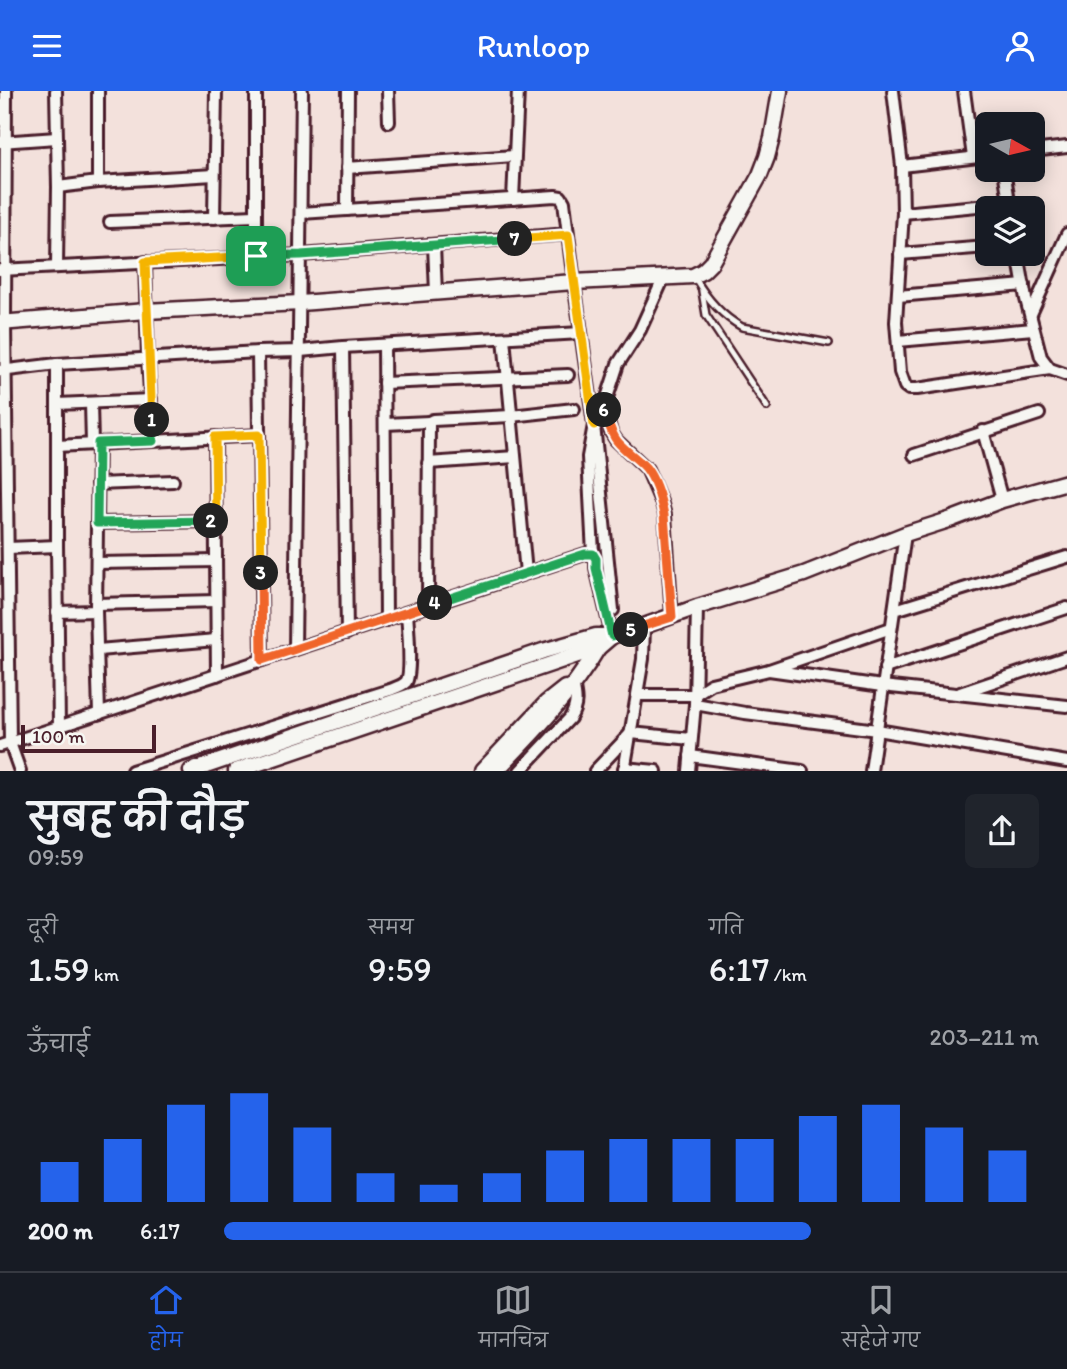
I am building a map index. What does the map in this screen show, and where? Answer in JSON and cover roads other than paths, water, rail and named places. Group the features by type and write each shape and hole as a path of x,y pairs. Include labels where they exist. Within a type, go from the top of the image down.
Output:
{"street":[{"path":"6,91 3,142 5,745 20,771"},
{"path":"56,91 57,267"},
{"path":"98,91 99,182"},
{"path":"214,218 216,91"},
{"path":"256,91 256,256"},
{"path":"295,649 302,91"},
{"path":"347,210 348,91"},
{"path":"388,91 389,122"},
{"path":"513,199 518,91"},
{"path":"3,323 146,311 693,276 711,263 760,174 772,138 779,91"},
{"path":"893,91 902,166 903,213 896,322 900,373 905,386 909,389 1050,369 1067,375"},
{"path":"902,166 973,157 964,91"},
{"path":"3,142 57,138"},
{"path":"1045,150 1067,147"},
{"path":"347,168 514,156"},
{"path":"58,187 214,175"},
{"path":"301,213 561,197 564,202 594,425 613,610"},
{"path":"903,213 975,208"},
{"path":"110,222 255,216"},
{"path":"1031,314 1067,234"},
{"path":"3,270 301,255 568,235"},
{"path":"435,245 436,293"},
{"path":"900,254 975,248"},
{"path":"145,262 153,441"},
{"path":"1020,266 1041,357 1050,369"},
{"path":"612,636 593,554 588,457 594,425 604,407 618,364 640,330 664,277"},
{"path":"898,296 1024,285"},
{"path":"898,341 1033,329"},
{"path":"3,370 57,364 300,352 581,333"},
{"path":"504,338 526,573"},
{"path":"384,345 386,620"},
{"path":"343,347 348,633"},
{"path":"258,352 262,660"},
{"path":"57,364 59,727"},
{"path":"384,383 568,375"},
{"path":"57,404 150,400"},
{"path":"91,403 97,484 99,714"},
{"path":"604,407 611,432 647,469 662,503 672,617"},
{"path":"385,424 574,409"},
{"path":"914,455 1039,414"},
{"path":"428,606 429,422"},
{"path":"983,431 1002,500"},
{"path":"57,446 259,435"},
{"path":"215,437 217,675"},
{"path":"428,463 515,457"},
{"path":"97,484 173,481"},
{"path":"236,771 612,636 804,574 905,534 1002,500 1067,482"},
{"path":"97,523 216,521"},
{"path":"871,771 905,534"},
{"path":"5,543 57,546"},
{"path":"5,745 526,573 585,554 593,554"},
{"path":"895,610 1067,557"},
{"path":"97,563 216,561"},
{"path":"57,612 96,607 216,601"},
{"path":"689,771 697,607"},
{"path":"885,668 1067,608"},
{"path":"407,613 407,681 413,695"},
{"path":"644,626 638,695 624,769 656,771"},
{"path":"694,700 711,684 769,670 891,628"},
{"path":"98,650 216,640"},
{"path":"496,771 560,702 591,661 597,642"},
{"path":"191,771 542,651 597,642"},
{"path":"957,694 1067,657"},
{"path":"769,670 882,686 1067,706"},
{"path":"132,771 390,690 407,681"},
{"path":"482,771 545,703 573,683"},
{"path":"520,771 574,711 577,699 573,683"},
{"path":"638,695 694,700 745,713 877,730 1067,762"},
{"path":"631,733 691,739"},
{"path":"595,771 631,733"},
{"path":"690,756 802,771"}],"lane":[{"path":"693,276 702,292 741,327 829,342"},
{"path":"702,292 704,310 710,323 767,407"}]}
